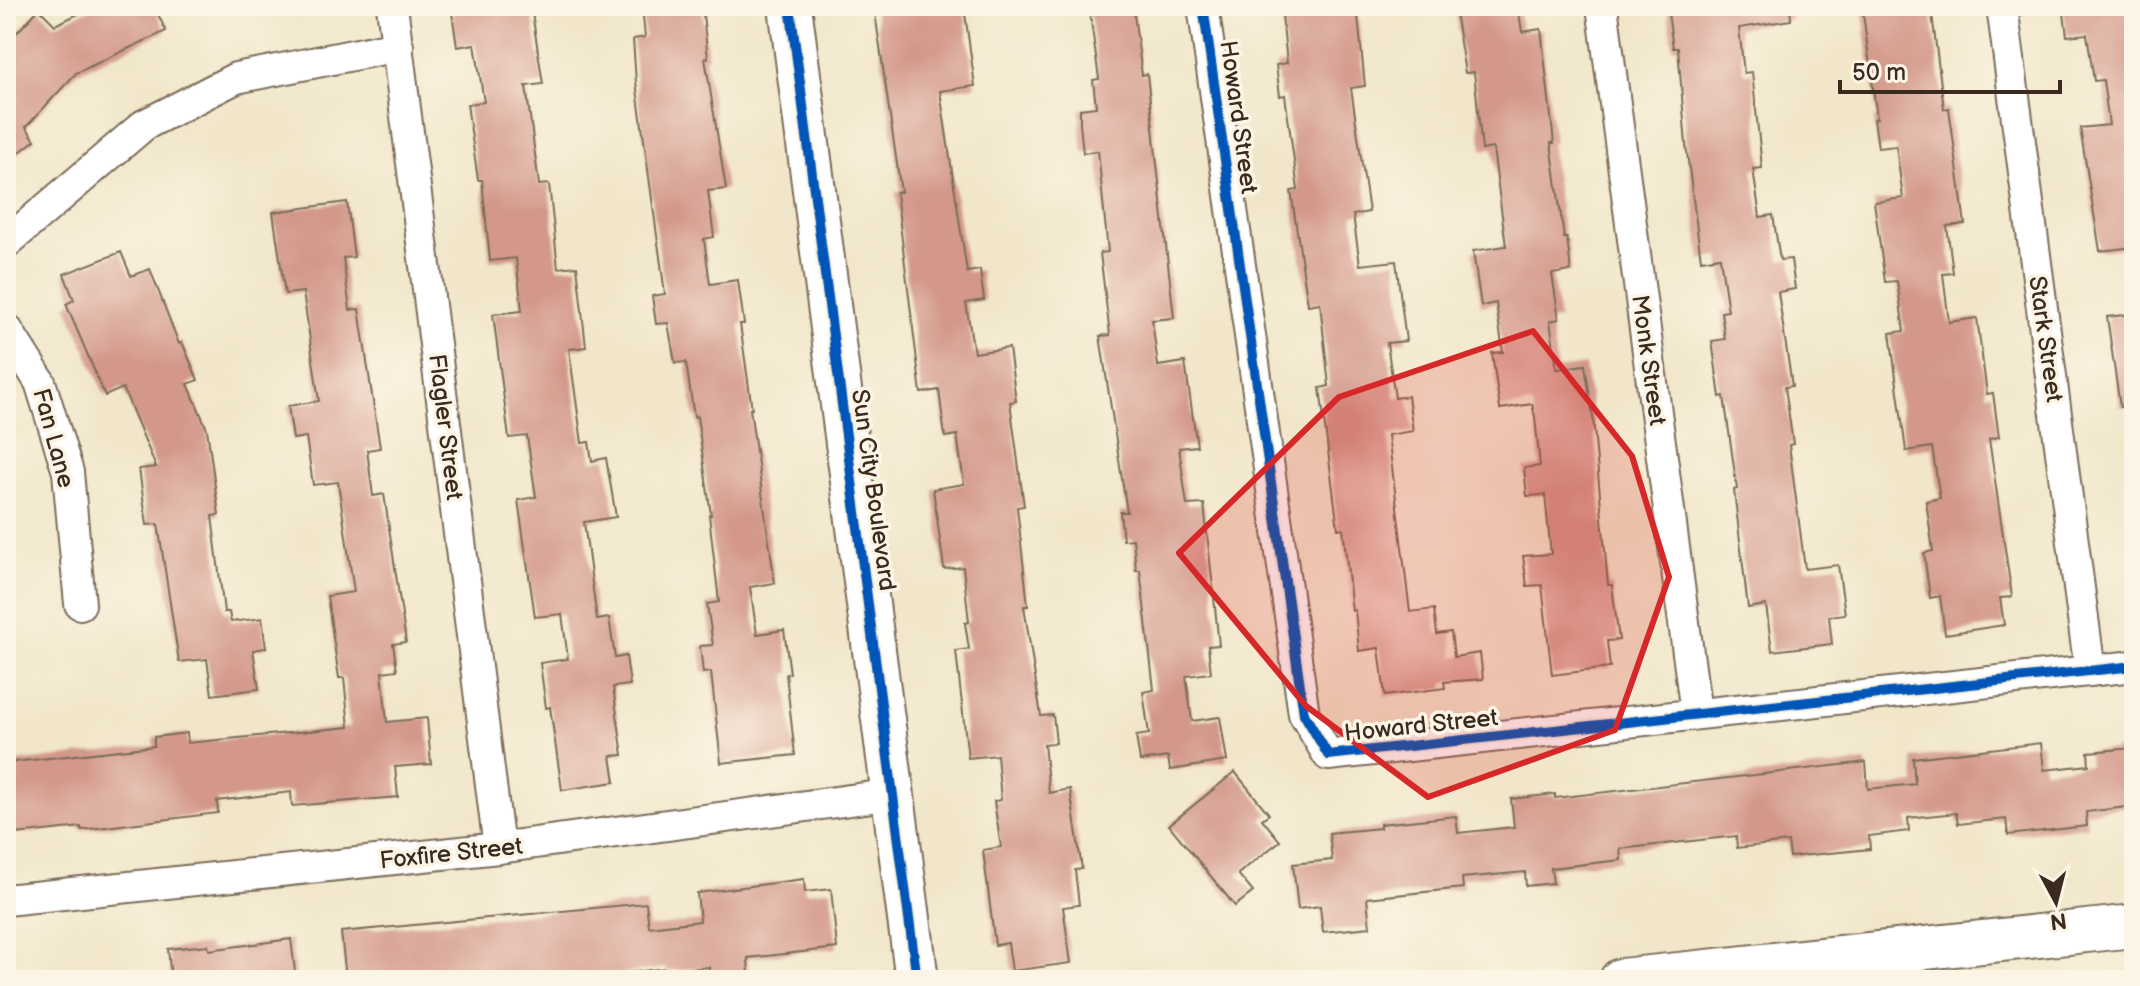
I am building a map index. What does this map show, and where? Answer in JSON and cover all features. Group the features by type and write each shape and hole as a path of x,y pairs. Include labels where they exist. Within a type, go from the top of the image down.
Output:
{"street":[{"name":"Flagler Street","path":"392,6 499,848"},
{"name":"Sun City Boulevard","path":"790,6 917,980"},
{"name":"Howard Street","path":"1203,6 1304,714 1328,755 2134,666"},
{"name":"Monk Street","path":"1602,6 1696,713"},
{"name":"Stark Street","path":"2002,6 2090,671"},
{"path":"6,243 144,125 236,78 398,46"},
{"name":"Fan Lane","path":"6,328 40,382 68,472 80,604"},
{"name":"Foxfire Street","path":"6,900 499,848 894,794"},
{"path":"1621,980 2134,926"}],"highlighted area":[{"path":"1533,331 1632,456 1669,577 1615,730 1428,797 1306,706 1179,553 1339,397"}],"building":[{"path":"95,6 154,6 166,31 76,73 26,127 35,140 6,163 6,44 39,9 55,25"},
{"path":"451,6 531,6 543,84 526,86 539,185 549,184 558,268 577,266 586,347 569,349 582,443 589,442 592,461 606,458 616,517 584,522 597,620 609,618 615,658 626,656 630,685 613,687 623,755 611,756 615,782 562,790 540,663 568,659 562,614 535,617 518,500 536,497 527,436 509,438 493,314 522,311 516,258 490,261 482,180 478,180 467,104 484,102 475,44 457,47"},
{"path":"642,6 702,6 708,58 705,58 726,189 708,191 714,237 704,239 710,284 738,280 750,409 775,583 750,587 757,634 784,630 795,755 721,763 711,672 703,673 700,646 713,645 707,604 719,602 697,416 694,417 686,362 675,363 668,323 656,324 652,296 665,294 636,82 633,39 645,37"},
{"path":"874,6 964,6 975,86 940,91 967,272 980,270 984,300 966,303 974,353 1009,348 1016,401 1010,402 1024,506 1017,507 1028,606 1024,606 1041,716 1053,715 1056,743 1044,744 1049,793 1070,789 1082,869 1075,870 1079,905 1063,907 1071,963 1012,971 1008,943 995,945 983,850 1001,847 994,801 1001,800 997,755 968,758 956,651 969,649 963,567 944,569 933,489 964,484 957,435 945,437 939,390 921,393 896,192 901,192"},
{"path":"1089,6 1133,6 1142,75 1147,74 1174,318 1152,320 1158,366 1185,362 1197,446 1179,448 1187,505 1204,504 1219,645 1208,646 1211,673 1186,676 1192,721 1220,717 1227,761 1170,770 1168,757 1140,761 1136,736 1149,734 1143,692 1154,690 1140,570 1136,570 1133,539 1123,540 1120,512 1127,512 1100,336 1110,335 1100,253 1108,252 1098,151 1083,153 1080,124 1080,109 1096,107 1093,80 1099,79"},
{"path":"1281,6 1357,6 1365,86 1351,88 1369,212 1353,215 1360,265 1396,261 1406,341 1387,343 1395,398 1408,396 1413,431 1388,435 1410,612 1434,609 1437,634 1451,632 1454,657 1480,653 1483,679 1444,682 1445,688 1385,696 1379,648 1359,651 1343,528 1338,529 1320,388 1329,386 1320,303 1308,305 1291,191 1298,190 1285,95 1280,96 1276,65 1287,63"},
{"path":"1454,6 1518,6 1522,32 1541,29 1554,143 1551,143 1571,271 1552,274 1559,319 1550,321 1557,369 1585,365 1593,417 1608,585 1612,585 1619,640 1607,641 1610,668 1552,675 1542,585 1527,586 1523,556 1551,554 1545,495 1527,496 1524,468 1540,466 1532,404 1500,409 1492,353 1503,352 1496,303 1481,306 1473,251 1506,246 1493,148 1482,150 1474,72 1465,73"},
{"path":"1667,6 1790,6 1791,20 1739,28 1744,73 1752,72 1762,168 1753,169 1760,217 1773,215 1780,260 1791,259 1795,289 1778,292 1792,386 1785,387 1793,444 1789,445 1805,569 1838,565 1845,614 1829,616 1832,644 1772,651 1766,605 1748,608 1734,490 1737,489 1724,396 1720,397 1712,341 1725,339 1721,312 1728,311 1720,257 1701,260 1686,145 1678,48 1673,48"},
{"path":"1862,6 1931,6 1944,109 1949,108 1965,224 1947,226 1953,273 1943,274 1949,322 1977,318 1987,394 1993,393 1999,437 1989,439 2012,597 2000,598 2004,625 1945,634 1940,596 1930,598 1924,553 1933,551 1926,501 1940,498 1932,447 1906,451 1890,333 1904,331 1897,281 1885,282 1874,202 1903,198 1896,146 1878,148"},
{"path":"2063,6 2134,6 2134,247 2100,251 2080,128 2109,125 2103,80 2094,81 2087,34 2067,36"},
{"path":"347,202 354,257 343,258 350,310 359,309 380,448 367,450 373,496 384,494 406,642 393,644 397,670 382,672 387,722 427,718 431,764 395,767 398,797 292,806 291,792 217,801 218,813 81,830 81,827 6,835 6,763 154,746 154,737 187,733 188,743 349,727 344,678 339,678 327,596 354,592 338,482 313,485 306,437 293,439 288,406 319,401 303,292 285,294 273,212"},
{"path":"121,252 131,276 150,269 179,344 182,342 198,380 188,384 207,429 219,515 212,516 224,612 229,612 231,622 262,618 266,648 253,650 259,689 212,695 207,659 179,662 158,524 147,525 139,469 156,467 123,388 105,396 66,304 74,300 64,274"},
{"path":"2134,314 2134,406 2120,407 2107,317"},
{"path":"2041,743 2044,770 2089,765 2088,752 2134,748 2134,806 2086,812 2087,826 2008,835 2006,819 1958,824 1956,813 1908,818 1909,831 1869,836 1870,849 1790,857 1788,842 1737,848 1736,836 1620,849 1621,860 1551,868 1553,883 1526,886 1525,872 1462,878 1463,888 1367,898 1370,927 1323,932 1320,906 1298,909 1293,864 1332,860 1329,833 1456,816 1458,833 1514,827 1511,799 1555,794 1555,798 1866,762 1868,789 1915,784 1913,758"},
{"path":"1235,772 1269,814 1262,819 1280,841 1238,874 1253,892 1235,906 1169,825"},
{"path":"804,879 805,892 831,889 837,948 748,958 749,975 710,980 709,967 667,971 666,968 570,980 487,980 486,976 452,980 346,980 341,932 646,903 649,927 700,921 697,893"},
{"path":"291,939 296,980 171,980 168,949 208,945 209,950"}],"cycle path":[{"path":"790,6 917,980"},
{"path":"1203,6 1304,714 1328,755 2134,666"}]}
